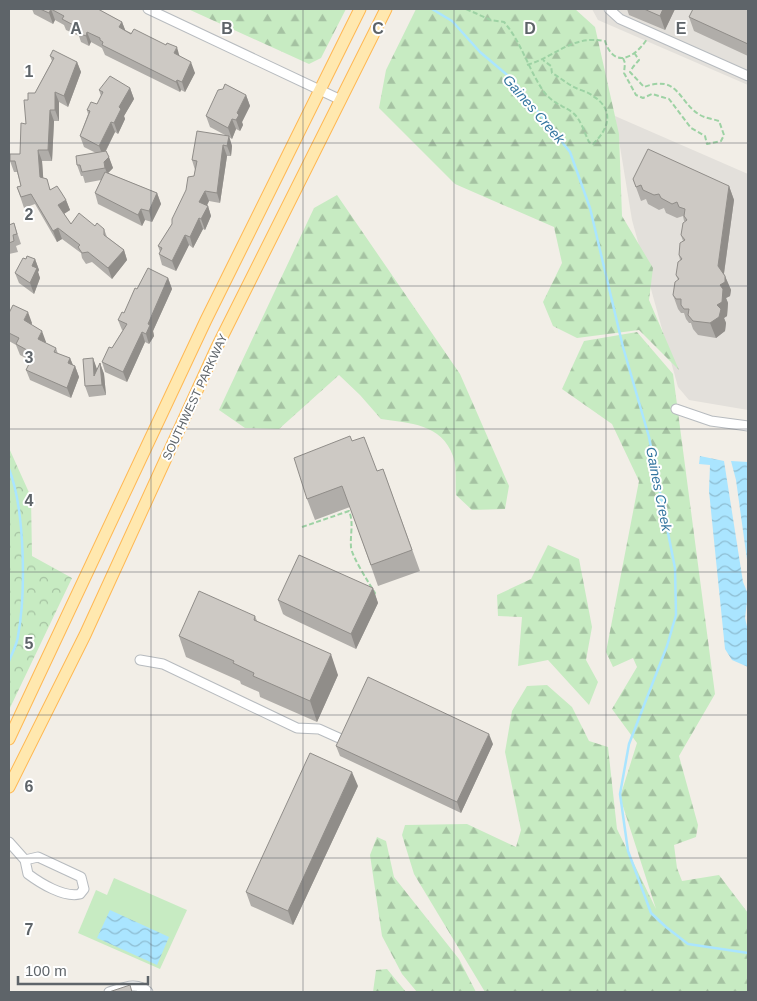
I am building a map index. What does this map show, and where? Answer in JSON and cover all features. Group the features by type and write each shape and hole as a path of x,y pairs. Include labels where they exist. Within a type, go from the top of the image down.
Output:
{"main road":[{"name":"SOUTHWEST PARKWAY","path":"9,739 206,320 360,9"},
{"name":"SOUTHWEST PARKWAY","path":"9,788 85,635 218,347 386,9"}],"street":[{"path":"148,9 341,100"},
{"path":"609,9 620,19 748,76"},
{"path":"676,409 711,421 748,426"},
{"path":"140,660 163,664 297,728 319,729 339,738"},
{"path":"9,842 25,860 28,874 38,881 68,894 80,894 84,889 81,877 38,857 25,860"},
{"path":"110,992 130,985 142,986 148,992"}],"path":[{"path":"466,9 491,20 504,22 516,36 527,65 545,92 557,105 571,112 578,119 589,142 593,144 607,126 609,118 605,107 592,94 572,87 552,73 551,66 543,60"},
{"path":"527,65 543,60 574,41 593,39 605,41 609,53 614,57 623,58 635,54 651,33"},
{"path":"623,58 625,63 624,73 636,95 643,98 652,94 668,99 691,128 705,136 707,144 720,141 724,136 719,121 700,115 677,90 669,85 651,84 644,87 639,82 630,72 632,66 640,60 635,54"},
{"path":"302,528 349,511 353,525 351,548 353,557 375,593 372,600"}],"shaded area":[{"path":"592,9 748,9 748,85 598,20"},
{"path":"615,116 748,174 748,410 689,400 678,387 632,220"}],"green space":[{"path":"188,9 346,9 321,58 309,64"},
{"path":"416,9 575,9 595,27 619,134 622,216 653,268 649,300 679,370 639,330 577,338 553,326 543,302 562,263 554,227 455,184 379,108 386,70"},
{"path":"337,195 460,374 509,486 505,509 472,510 456,495 453,456 448,445 441,437 433,431 413,424 381,419 339,375 279,429 245,428 219,410 314,208"},
{"path":"637,332 673,374 715,694 679,756 698,825 696,837 674,845 677,868 682,881 719,875 748,913 748,992 485,992 414,874 402,835 405,825 467,824 516,847 521,830 505,752 512,711 527,686 547,685 572,707 589,741 608,747 617,829 656,909 620,797 637,743 612,709 637,667 633,658 613,667 606,652 639,481 612,424 562,389 584,341"},
{"path":"9,448 31,497 32,556 72,578 9,710"},
{"path":"548,545 579,559 592,627 586,660 598,682 589,705 548,660 518,666 522,617 498,616 497,595 531,579"},
{"path":"377,837 386,841 394,877 459,959 476,992 417,992 402,974 382,936 370,855"},
{"path":"114,878 187,910 160,969 78,933 96,890 107,895"},
{"path":"387,969 406,992 373,992 376,970"}],"water":[{"path":"700,456 724,461 743,582 748,594 745,618 748,631 748,667 732,660 725,649 709,491 710,465 699,464"},
{"path":"731,461 748,462 748,567 736,480"},
{"path":"110,910 169,937 157,965 97,938"}],"building":[{"path":"40,9 51,9 49,13"},
{"path":"51,9 98,9 122,22 119,27 131,34 134,29 166,45 167,43 177,47 174,53 191,62 182,82 177,80 176,82 102,45 103,42 100,38 87,32 86,36 77,32 79,28 62,19 64,16"},
{"path":"644,9 663,9 660,16"},
{"path":"693,9 748,9 748,44 689,17"},
{"path":"53,50 77,62 64,96 55,92 55,110 50,110 48,150 38,150 40,177 47,179 50,190 57,186 61,192 66,200 58,205 71,224 79,213 95,226 97,223 104,229 104,235 124,250 108,268 88,252 82,253 78,247 80,245 58,228 53,231 31,194 21,197 17,187 21,186 15,161 10,161 10,154 20,154 21,123 26,124 24,100 28,100 28,93 35,93 54,58 50,56"},
{"path":"110,76 130,88 119,107 121,109 114,123 111,122 99,146 80,136 90,111 87,110 91,102 97,104 103,92 99,90"},
{"path":"225,84 246,95 237,113 239,115 236,120 232,119 228,128 206,116 218,90 223,89"},
{"path":"197,131 229,136 227,146 223,145 217,193 205,191 199,202 208,206 201,219 199,218 190,237 185,235 172,261 159,254 162,248 158,246 172,224 172,219 186,190 188,177 194,176 197,161 192,160"},
{"path":"648,149 729,186 718,266 725,276 725,282 720,285 723,289 722,302 717,305 721,309 719,317 710,323 693,321 688,315 689,309 684,309 681,305 681,299 676,299 673,295 675,282 679,279 676,275 678,262 682,259 679,255 680,243 685,240 681,235 683,223 687,220 684,216 685,209 679,207 677,202 672,204 661,198 659,194 654,195 643,190 641,185 636,187 633,179"},
{"path":"106,151 109,157 104,162 105,168 82,172 80,165 77,165 76,156"},
{"path":"105,172 157,193 149,211 141,209 138,215 95,193"},
{"path":"14,223 17,234 13,235 14,241 9,243 9,225"},
{"path":"27,256 35,259 32,266 37,268 30,283 15,273 23,258 26,259"},
{"path":"148,268 168,278 148,324 150,325 146,334 142,332 123,372 102,362 109,347 112,348 127,324 118,320 122,312 124,313 135,288 137,289"},
{"path":"13,305 28,312 24,320 42,331 38,339 56,348 54,352 70,358 68,363 75,366 67,388 26,370 34,354 16,344 19,338 9,333 9,313"},
{"path":"93,358 94,376 100,363 102,385 85,386 83,359"},
{"path":"350,436 352,441 364,437 377,471 383,469 412,550 371,565 342,486 307,499 294,458"},
{"path":"299,555 373,588 351,634 278,600"},
{"path":"199,591 255,616 254,620 331,654 310,701 253,676 254,673 233,663 234,661 179,636"},
{"path":"368,677 489,734 457,802 336,746"},
{"path":"310,753 352,772 288,911 246,892"},
{"path":"130,985 132,992 109,992"}],"waterway":[{"name":"Gaines Creek","path":"432,9 452,21 480,52 513,80 570,152 590,208 623,347 649,437 675,568 676,615 667,646 629,744 620,794 628,851 651,913 666,927 688,944 748,953"},
{"path":"9,469 18,506 23,551 21,618 16,646 9,661"}]}
